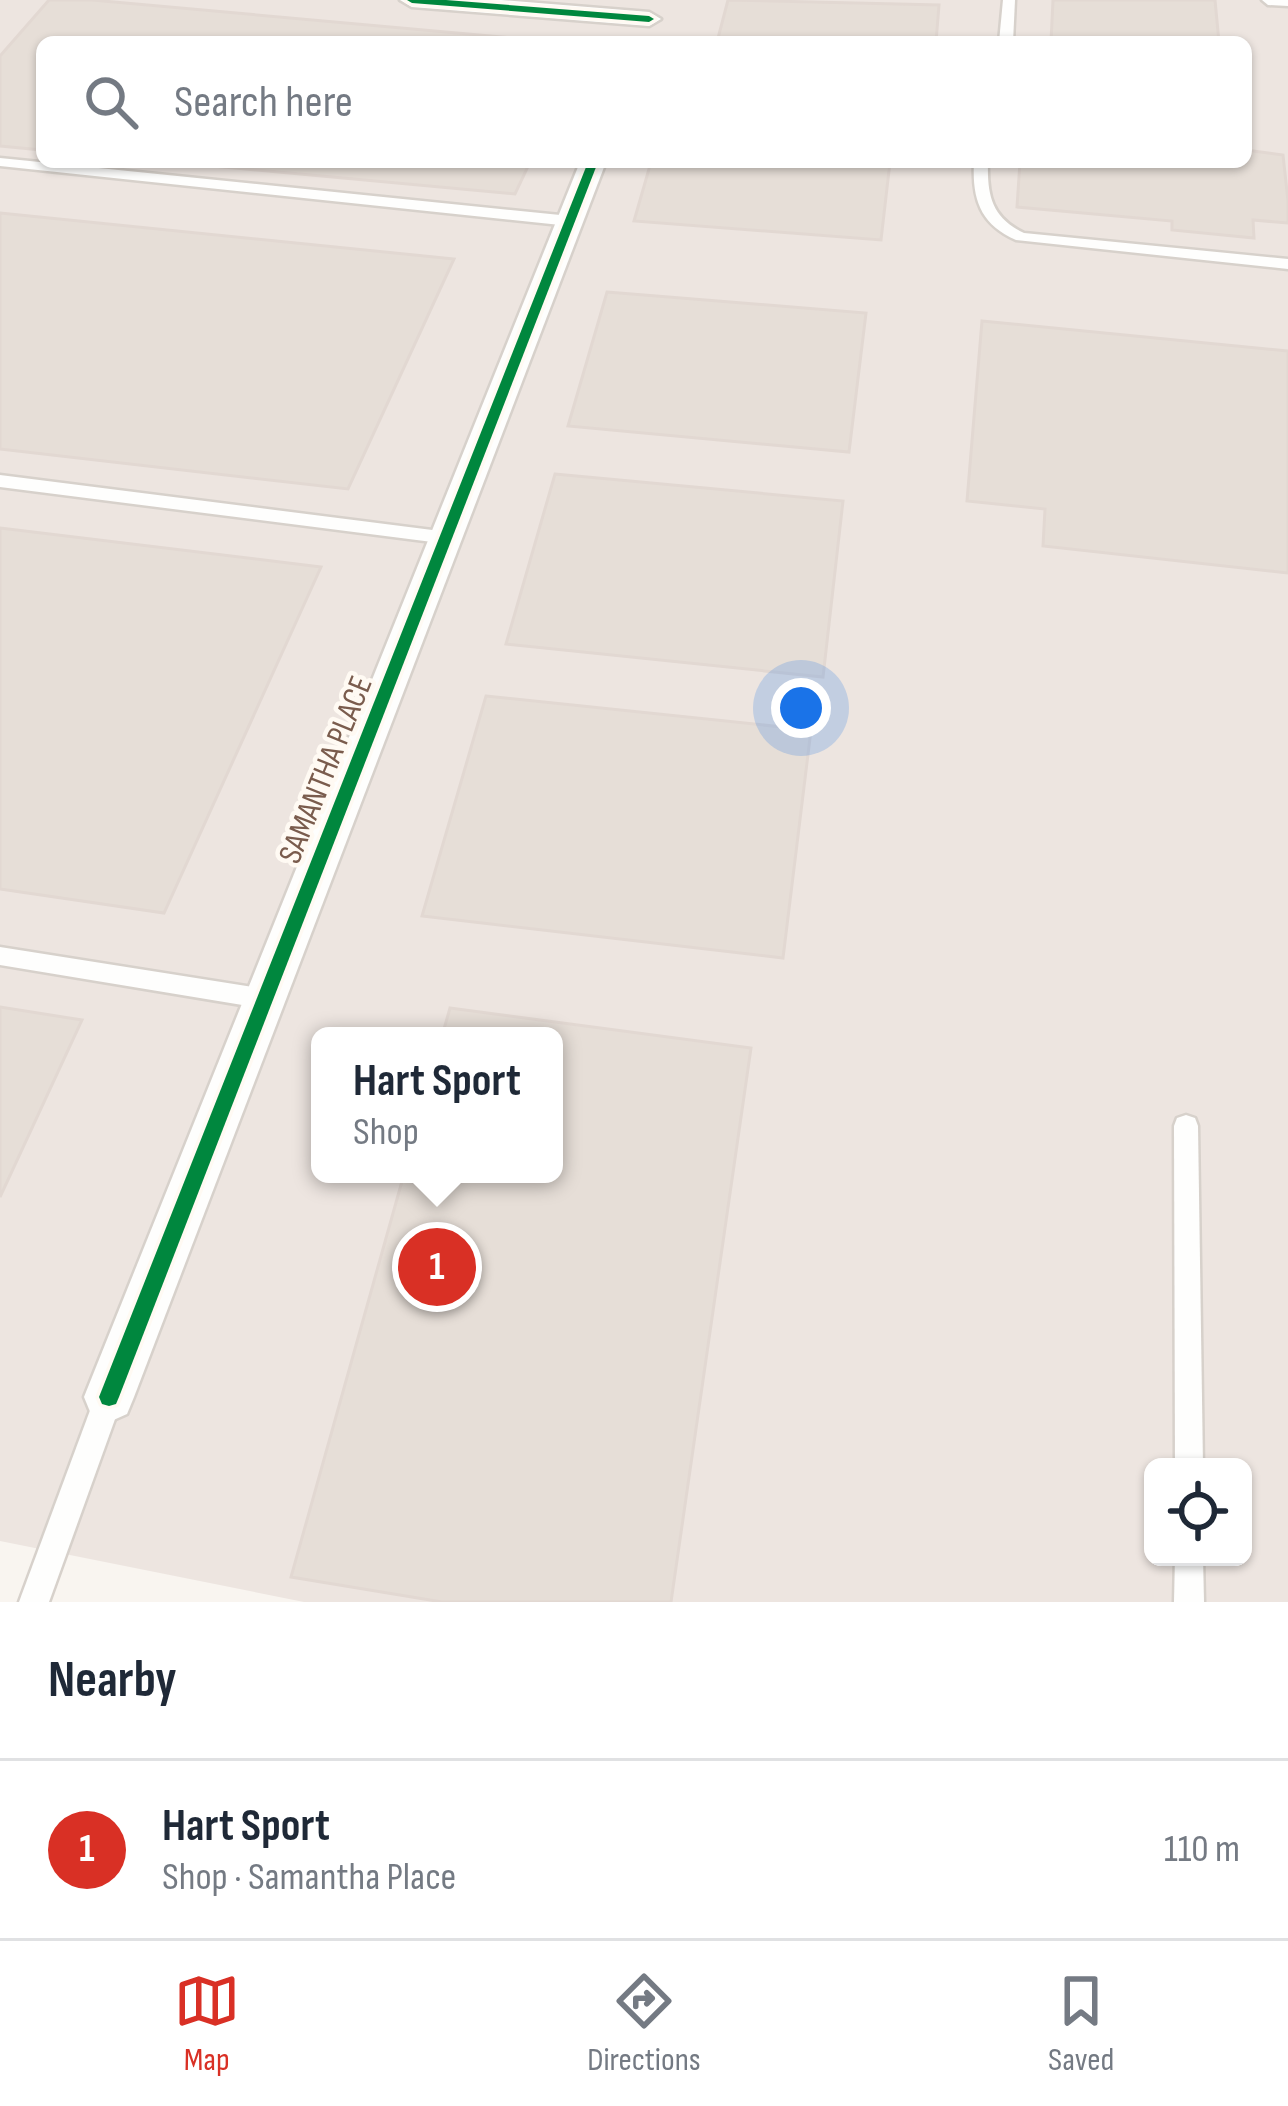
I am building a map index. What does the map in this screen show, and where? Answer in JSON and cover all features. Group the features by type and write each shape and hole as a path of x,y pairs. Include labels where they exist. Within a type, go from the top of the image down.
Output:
{"street":[{"path":"412,0 648,20"},
{"name":"SAMANTHA PLACE","path":"109,1397 591,168"}],"lane":[{"path":"1006,36 1009,0"},
{"path":"1268,1 1288,2"},
{"path":"0,162 36,166"},
{"path":"59,168 571,220"},
{"path":"982,168 983,208 996,227 1021,237 1288,264"},
{"path":"0,481 448,538"},
{"path":"0,956 266,999"},
{"path":"1186,1126 1189,1458"},
{"name":"SAMANTHA PLACE","path":"34,1602 109,1397"},
{"path":"1189,1566 1190,1602"}],"shaded area":[{"path":"0,0 1288,0 1288,1602 304,1602 0,1541"}],"building":[{"path":"49,0 490,36 36,36 36,149 0,146 0,56"},
{"path":"728,0 939,5 936,36 719,36"},
{"path":"1053,0 1215,0 1218,36 1051,36"},
{"path":"1252,151 1283,155 1288,223 1253,220 1254,238 1172,230 1172,221 1017,207 1020,168 1252,168"},
{"path":"234,168 527,168 515,194"},
{"path":"649,168 889,168 881,240 634,221"},
{"path":"0,213 454,259 348,489 0,449"},
{"path":"607,292 866,313 849,452 568,426"},
{"path":"982,321 1288,351 1288,573 1043,546 1045,509 967,501"},
{"path":"555,474 843,501 823,677 506,644"},
{"path":"0,528 321,567 164,913 0,889"},
{"path":"486,696 811,730 783,958 422,916"},
{"path":"0,1007 82,1020 0,1197"},
{"path":"450,1008 751,1048 671,1602 442,1602 291,1577 401,1183 563,1183 563,1027 445,1027"}],"cycle path":[{"path":"412,0 649,19"},
{"path":"109,1397 591,168"}],"place":[{"name":"Hart Sport","path":"437,1267"}]}
